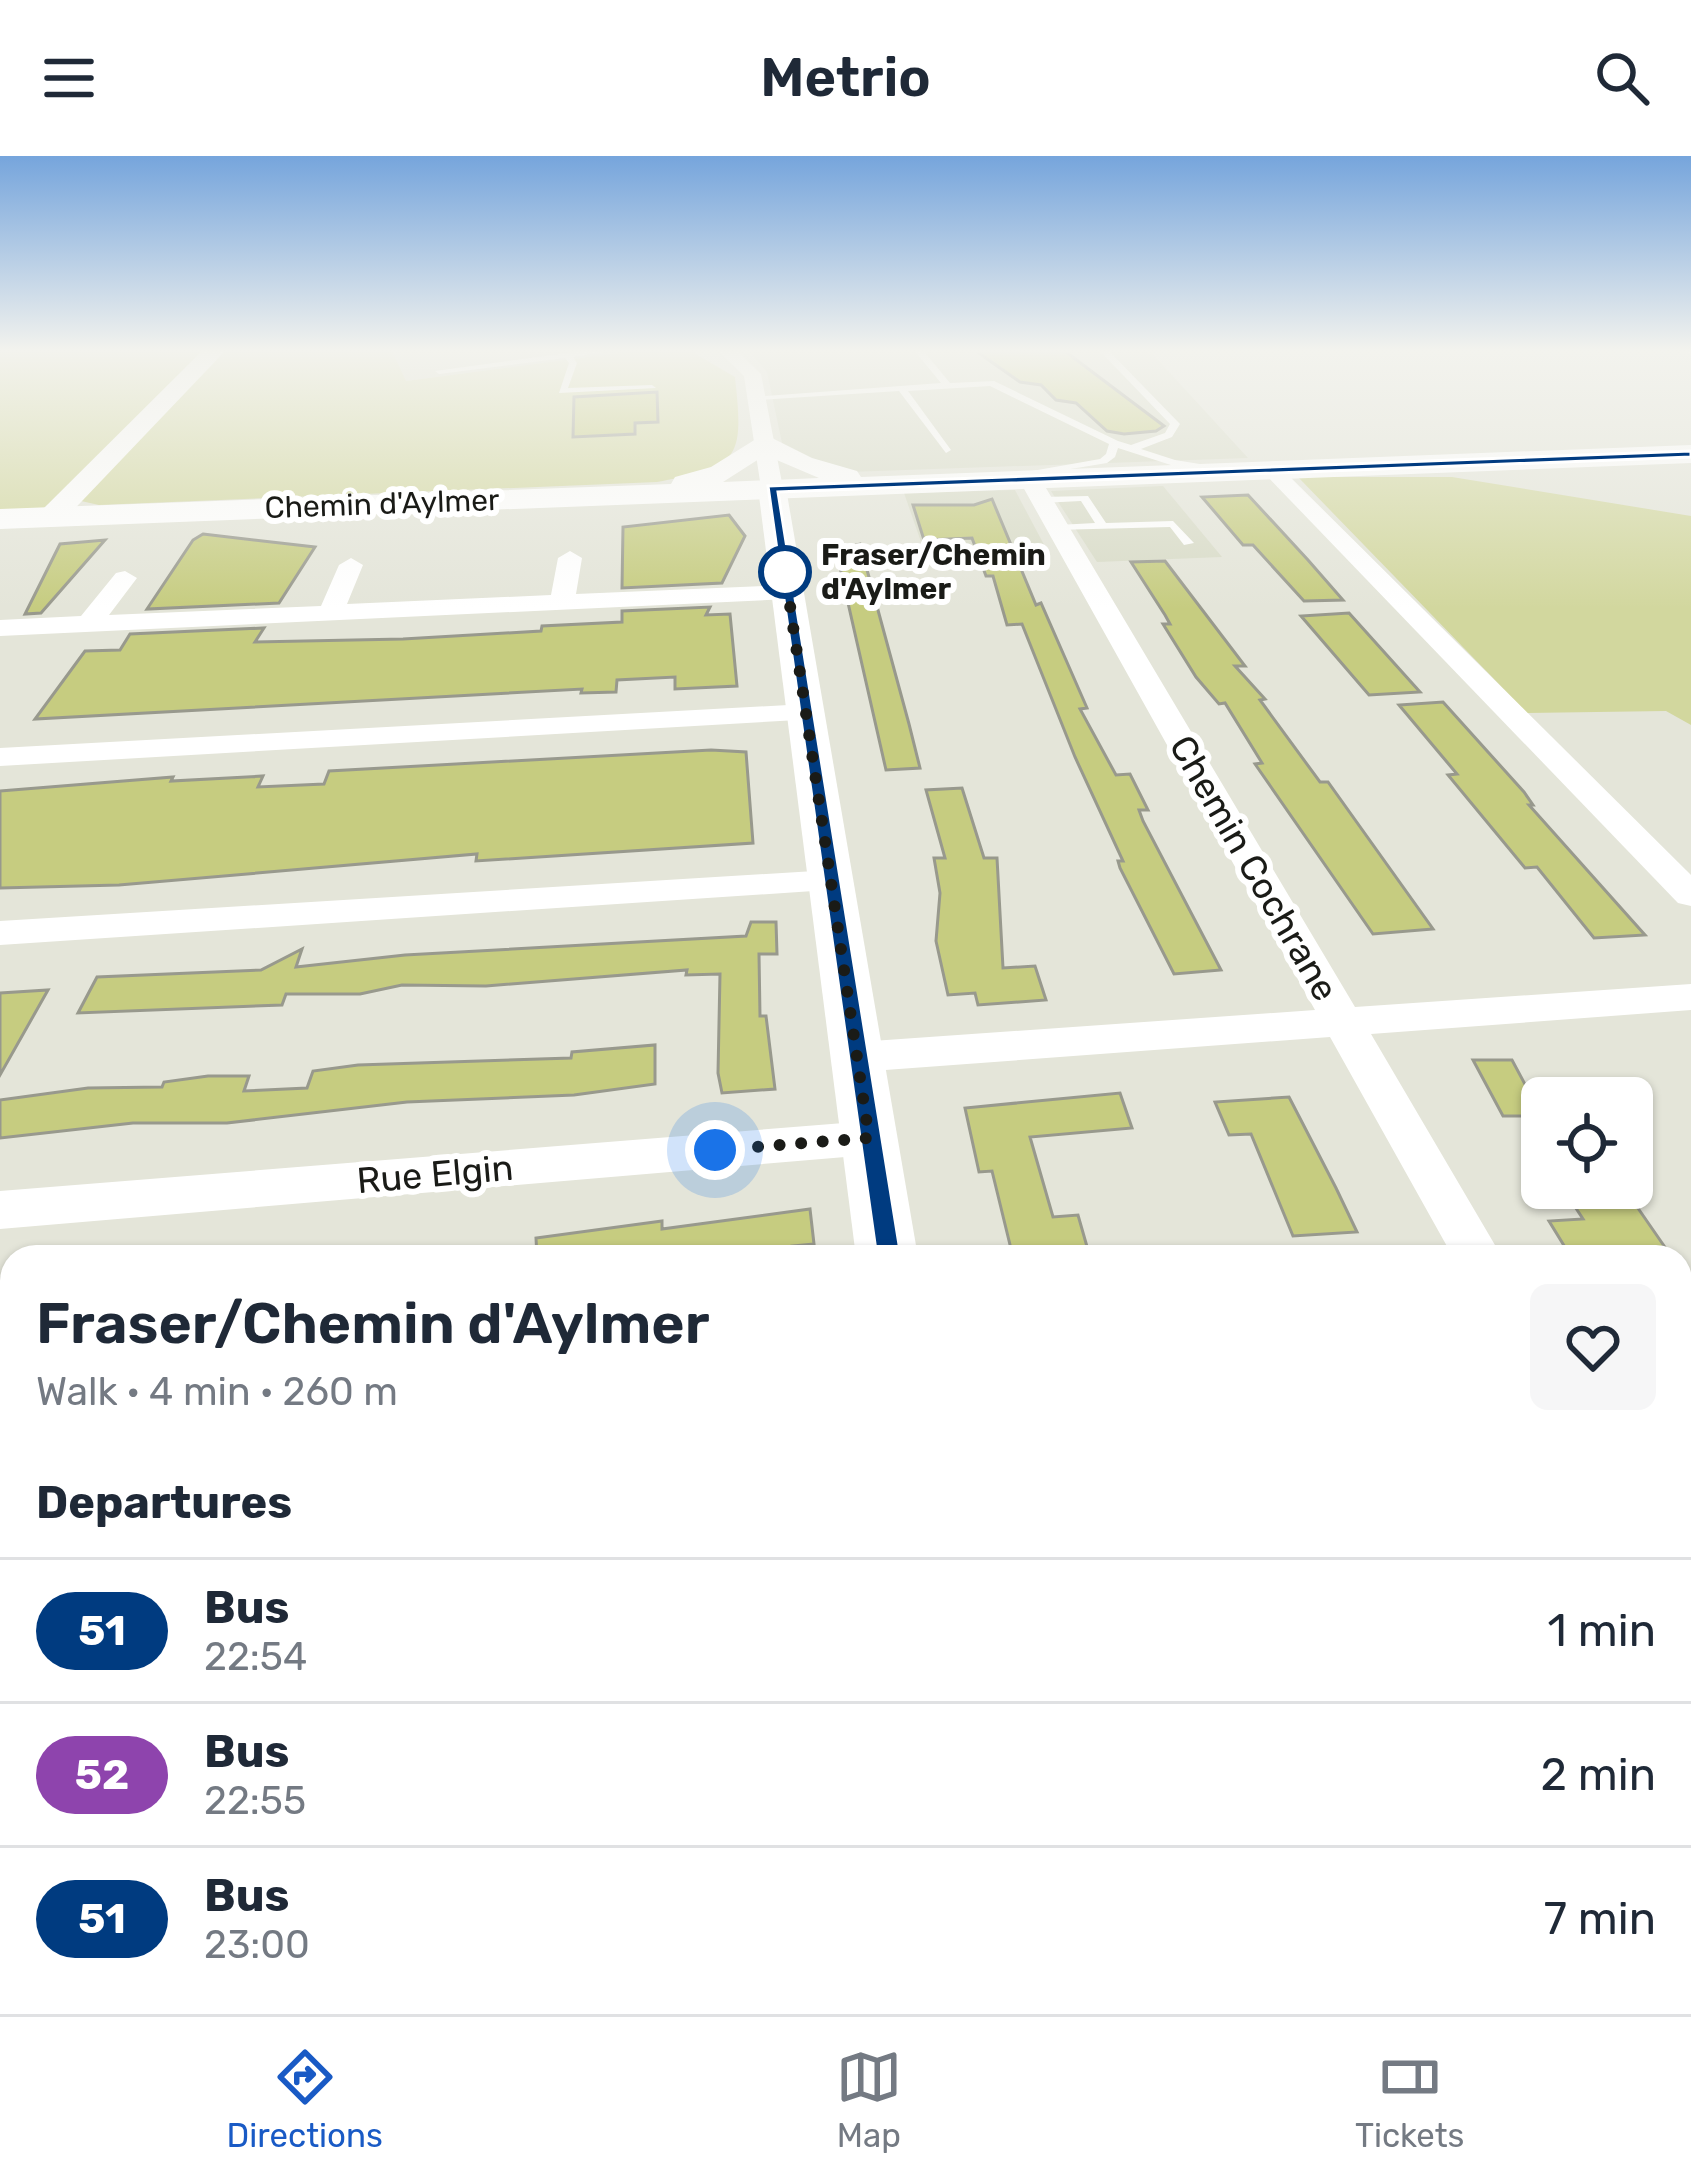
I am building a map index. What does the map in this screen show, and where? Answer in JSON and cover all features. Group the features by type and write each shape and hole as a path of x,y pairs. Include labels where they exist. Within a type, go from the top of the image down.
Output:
{"main road":[{"path":"615,495 722,473 764,442 816,470 912,483"},
{"name":"Chemin d'Aylmer","path":"0,519 912,483 1032,497 1257,469 1691,451"}],"street":[{"path":"52,517 131,436"},
{"path":"763,436 885,1245"},
{"path":"1257,469 1691,895"},
{"name":"Chemin Cochrane","path":"1032,497 1471,1245"},
{"path":"562,602 569,558"},
{"path":"331,612 351,565"},
{"path":"89,623 125,578"},
{"path":"0,628 788,592"},
{"path":"0,757 806,713"},
{"path":"0,933 831,880"},
{"path":"857,1057 1691,997"},
{"name":"Rue Elgin","path":"0,1210 869,1138"}],"lane":[{"path":"936,436 946,450"},
{"path":"1100,436 1174,463 1257,469"},
{"path":"1133,448 1167,436"},
{"path":"1032,497 1103,461 1111,455 1114,443"},
{"path":"1032,497 1103,526 1173,524 1188,543"},
{"path":"1032,497 1084,498 1103,526"}],"shaded area":[{"path":"780,436 1228,436 1248,458 849,472 790,453"},
{"path":"1163,486 1222,557 1097,562 1051,491"},
{"path":"1015,490 1050,556 927,559 904,493"}],"green space":[{"path":"0,436 131,436 52,516 0,519"},
{"path":"143,436 737,436 721,464 657,482 99,505 81,501"},
{"path":"1298,477 1452,477 1691,516 1691,725 1666,711 1527,713"}],"building":[{"path":"1248,495 1343,600 1304,601 1253,545 1243,545 1202,497"},
{"path":"992,499 1036,605 1041,603 1087,708 1080,709 1116,775 1130,774 1148,810 1139,810 1143,821 1221,970 1174,974 1120,868 1118,861 1123,861 1022,624 1007,625 993,576 986,576 972,538 924,540 913,505 974,505"},
{"path":"729,515 745,536 722,583 622,588 623,527"},
{"path":"203,534 315,547 279,603 147,609 193,540"},
{"path":"105,540 41,613 25,614 60,544"},
{"path":"860,544 920,768 886,770 836,550"},
{"path":"1165,561 1245,666 1235,666 1265,699 1260,700 1320,782 1328,782 1433,929 1373,934 1255,764 1262,763 1225,703 1219,704 1196,677 1131,562"},
{"path":"710,607 706,615 730,614 737,686 675,689 675,677 617,680 616,692 581,693 582,689 35,719 85,651 120,650 130,634 264,628 255,642 403,639 541,631 542,626 622,622 622,611"},
{"path":"1349,613 1420,692 1369,695 1301,616"},
{"path":"1443,702 1645,935 1594,938 1537,867 1525,868 1448,775 1457,774 1399,705"},
{"path":"746,752 753,843 476,861 477,854 119,885 0,888 0,791 173,777 171,781 263,776 258,787 324,784 329,771"},
{"path":"962,788 984,858 997,858 1003,968 1035,966 1046,1000 978,1005 975,993 948,995 936,941 940,893 934,858 945,858 926,790"},
{"path":"751,922 776,922 777,954 759,954 760,1016 766,1016 775,1089 722,1093 718,1073 720,974 686,975 687,970 486,986 402,985 360,994 286,994 282,1005 78,1013 97,977 261,970 302,949 296,967 405,955 746,936"},
{"path":"48,990 0,1075 0,993"},
{"path":"655,1045 655,1084 574,1095 407,1102 227,1123 133,1123 0,1138 0,1100 88,1088 162,1087 164,1082 208,1076 249,1076 244,1091 307,1088 313,1071 358,1065 571,1058 572,1052"},
{"path":"1473,1060 1512,1060 1521,1077 1521,1116 1503,1116"},
{"path":"1120,1093 1132,1128 1030,1137 1053,1217 1078,1215 1087,1245 1010,1245 992,1171 979,1172 965,1108"},
{"path":"1289,1097 1357,1232 1293,1236 1251,1134 1229,1135 1215,1102"},
{"path":"810,1209 814,1244 536,1245 536,1238 662,1221 662,1229"},
{"path":"1576,1209 1639,1209 1663,1245 1564,1245 1549,1221 1583,1219"}],"bus line":[{"name":"51","path":"885,1245 772,488 1691,454"}],"place":[{"name":"Fraser/Chemin d'Aylmer","path":"785,572"}],"route":[{"path":"715,1150 869,1138 785,572"}]}
